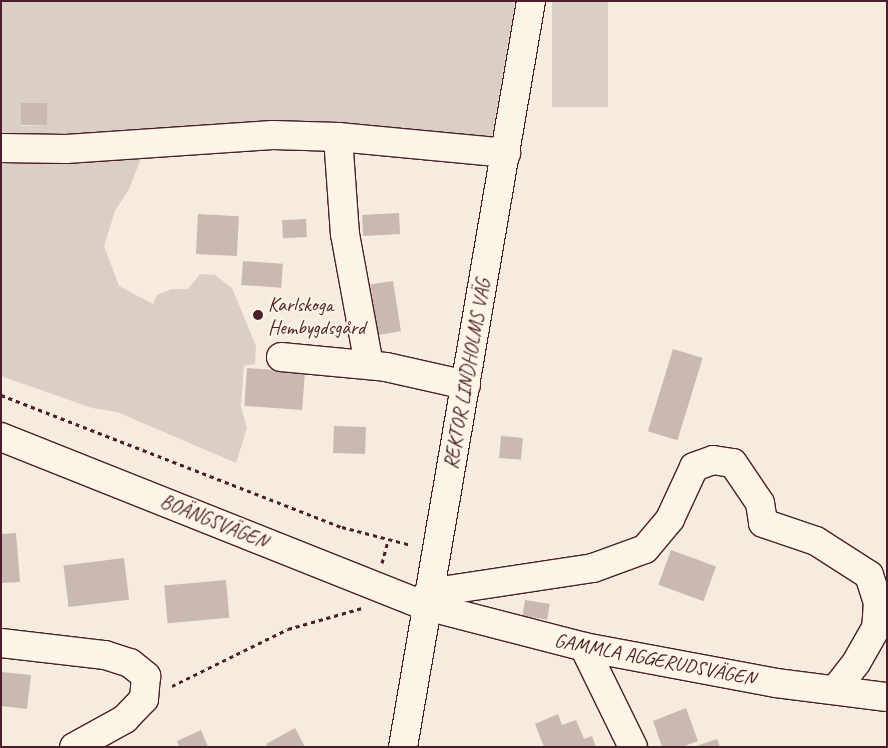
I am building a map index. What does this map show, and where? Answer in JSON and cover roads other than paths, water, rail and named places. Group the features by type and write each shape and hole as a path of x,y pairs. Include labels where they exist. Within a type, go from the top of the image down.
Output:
{"street":[{"name":"REKTOR LINDHOLMS VÄG","path":"403,747 531,1"},
{"path":"1,148 66,149 273,135 338,137 506,153"},
{"path":"338,137 345,234 369,365"},
{"path":"280,357 369,365 466,385"},
{"name":"BOÄNGSVÄGEN","path":"1,437 376,586 427,599"},
{"path":"427,599 593,568 645,549 670,519 694,467 713,460 734,463 760,503 763,523 816,541 869,575 878,602 876,628 856,663 835,690"},
{"name":"GAMMLA AGGERUDSVÄGEN","path":"427,599 584,646 776,683 887,697"},
{"path":"1,643 105,655 130,663 146,676 144,699 125,719 74,747"},
{"path":"584,646 633,747"}],"place":[{"name":"Karlskoga Hembygdsgård","path":"258,315"}]}
